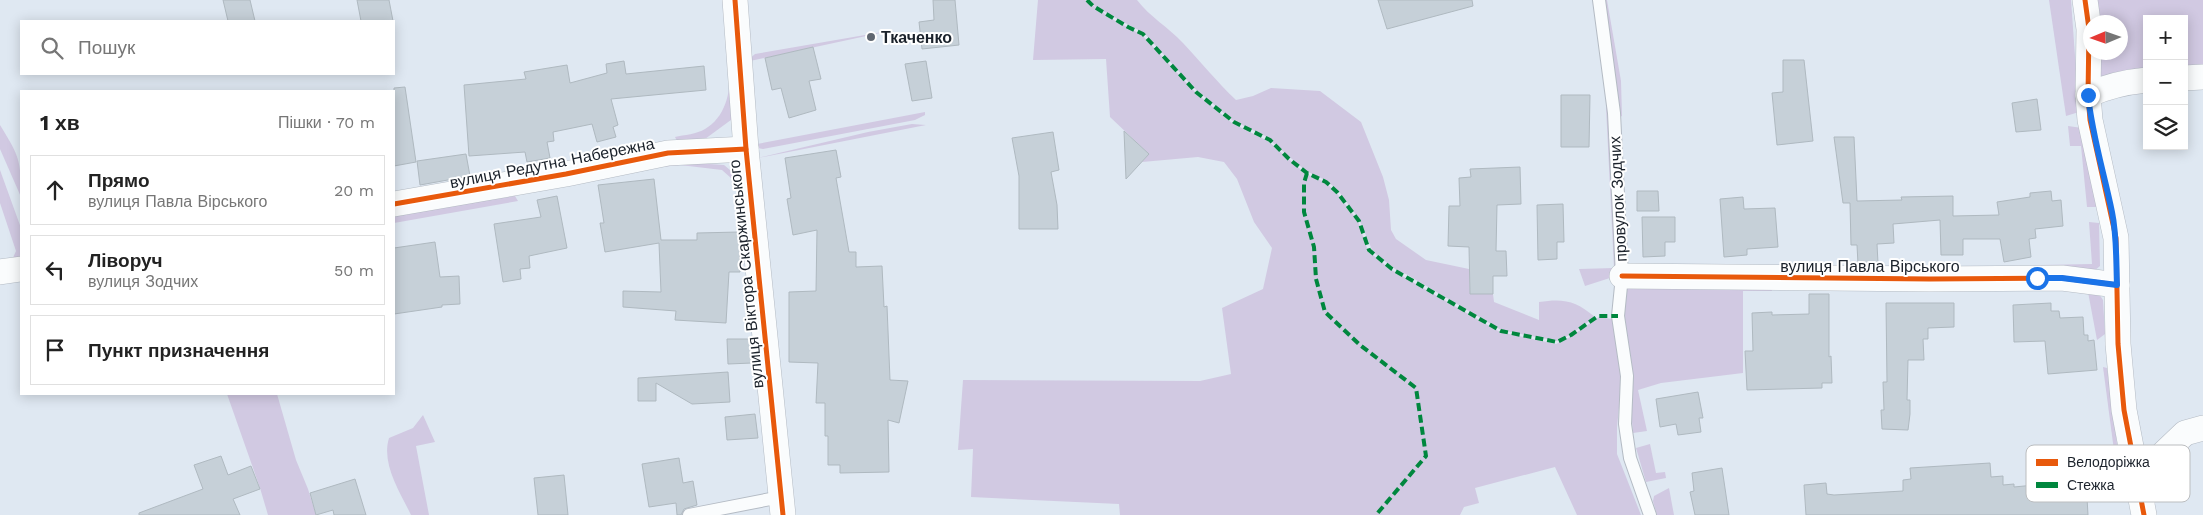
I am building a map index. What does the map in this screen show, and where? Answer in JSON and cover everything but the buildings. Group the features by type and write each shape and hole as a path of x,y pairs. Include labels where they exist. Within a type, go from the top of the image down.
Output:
{"street":[{"name":"вулиця Віктора Скаржинського","path":"735,0 746,148 782,506"},
{"path":"2085,0 2089,29 2088,95 2095,145 2112,212 2116,238 2118,344 2124,410 2131,445"},
{"path":"2188,78 2203,77"},
{"path":"2088,95 2131,81 2143,80"},
{"name":"вулиця Редутна Набережна","path":"395,204 668,154 746,148"},
{"path":"0,272 20,268"},
{"name":"вулиця Павла Вірського","path":"1622,276 1930,279 2062,278 2117,285"},
{"path":"2172,445 2185,434 2203,428"}],"lane":[{"name":"провулок Зодчих","path":"1599,0 1614,113 1622,276 1618,316 1627,376 1625,424 1630,458 1650,515"},
{"path":"689,515 782,506"}],"shaded area":[{"path":"722,0 730,0 735,117 705,139 677,141 675,137 705,129 717,118 725,104 729,88 730,70"},
{"path":"1038,0 1085,0 1114,20 1142,35 1195,92 1232,123 1268,141 1306,174 1325,182 1336,192 1358,221 1368,251 1390,269 1500,332 1556,344 1570,337 1599,317 1612,319 1620,364 1621,388 1617,427 1617,454 1641,515 1577,515 1555,467 1475,488 1479,503 1464,507 1460,515 1120,515 1119,504 971,497 973,449 958,450 963,380 1200,381 1231,374 1222,308 1263,289 1272,248 1254,222 1237,179 1224,162 1198,157 1142,162 1149,154 1110,117 1106,59 1033,60"},
{"path":"1088,0 1137,0 1183,43 1236,100 1253,96 1271,88 1320,91 1361,122 1383,177 1389,200 1391,230 1396,239 1426,260 1469,269 1470,294 1493,294 1494,302 1539,320 1539,302 1556,300 1576,304 1595,317 1570,335 1557,341 1501,330 1406,274 1399,272 1373,252 1359,219 1337,189 1325,180 1306,171 1265,136 1232,120 1194,88 1144,33 1097,8"},
{"path":"1603,0 1607,0 1621,81 1622,116 1618,118"},
{"path":"2049,0 2071,0 2079,112 2066,116"},
{"path":"2093,0 2203,0 2203,71 2188,72 2188,15 2143,15 2143,75 2103,80 2096,75 2096,60 2128,60 2128,15 2095,15"},
{"path":"894,30 750,61 757,144 925,112 925,115 915,120 763,149 752,147 747,61 755,54"},
{"path":"1606,107 1609,108 1616,276 1585,286 1579,269 1614,268"},
{"path":"912,124 926,125 753,159 868,132"},
{"path":"0,125 18,158 20,195 0,149"},
{"path":"2068,126 2082,128 2098,207 2087,207 2081,146 2070,146"},
{"path":"680,162 724,165 742,180 738,192 731,178 722,170 680,165 644,169"},
{"path":"0,170 20,225 20,264 11,262 16,251 0,203"},
{"path":"515,196 518,201 395,223 395,214"},
{"path":"2089,222 2099,223 2100,266 2094,271 2041,273 2041,265 2092,264"},
{"path":"1770,283 1772,291 1743,291 1743,373 1661,383 1638,390 1647,431 1633,433 1624,332 1625,286"},
{"path":"2095,288 2103,300 2105,334 2097,340 2088,292"},
{"path":"2103,367 2107,368 2117,445 2113,445"},
{"path":"227,395 277,395 296,460 316,515 268,515"},
{"path":"423,415 435,442 416,446 429,515 411,515 393,478 387,448 389,438 413,428"},
{"path":"1650,444 1656,473 1665,472 1666,478 1646,482 1636,448"},
{"path":"1669,488 1674,515 1657,515 1653,501 1654,496"}],"marked path":[{"path":"1087,0 1093,6 1143,34 1196,92 1234,122 1270,140 1289,159 1307,173 1326,182 1337,192 1359,221 1369,250 1392,269 1501,331 1557,342 1571,335 1598,316 1618,316"},
{"path":"1307,173 1304,183 1304,212 1314,247 1316,279 1325,312 1360,345 1416,388 1426,456 1376,515"}],"cycle path":[{"path":"735,0 746,149 783,515"},
{"path":"2085,0 2089,29 2088,95 2090,120 2116,238 2118,344 2124,410 2131,445"},
{"path":"395,204 566,174 668,153 746,149"},
{"path":"1622,276 1930,279 2062,278 2117,285"},
{"path":"2142,502 2144,515"}],"place":[{"name":"Ткаченко","path":"871,37"}],"route":[{"path":"2037,278 2062,278 2117,285 2116,238 2112,212 2090,120 2088,95"}]}
